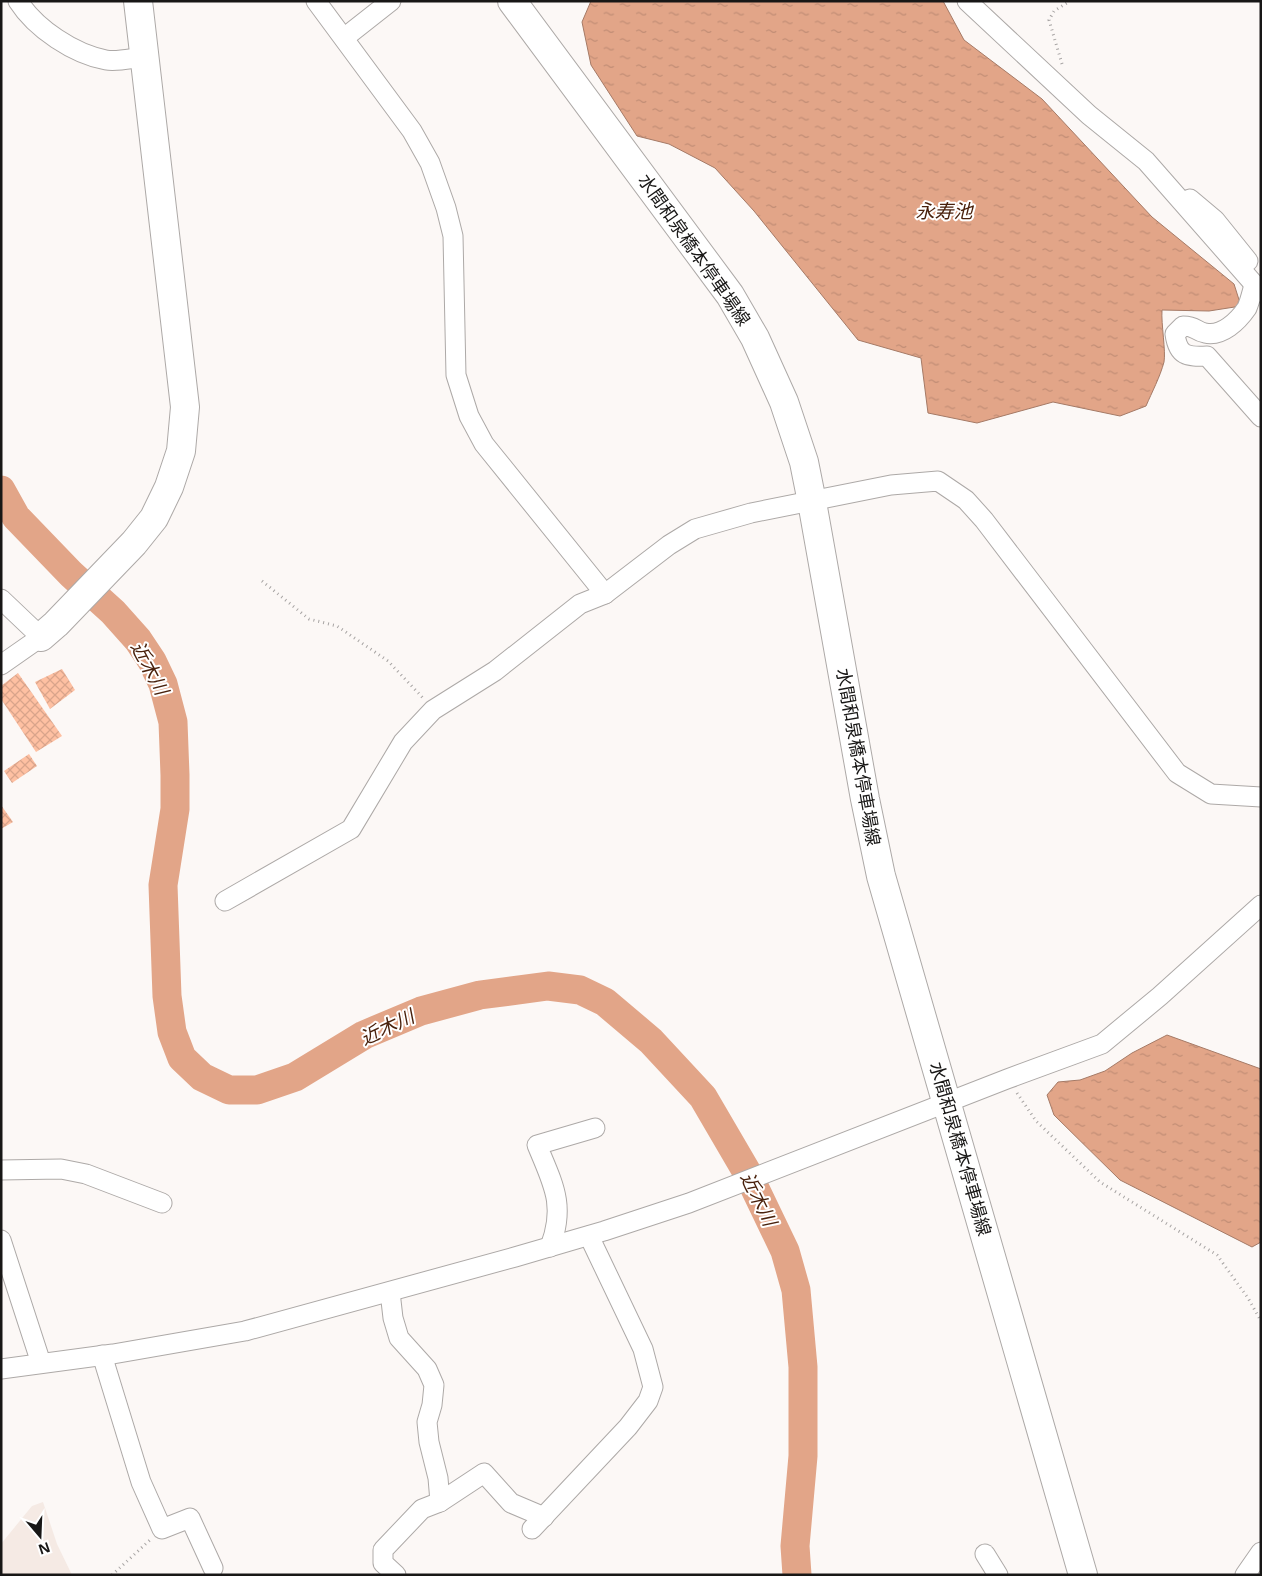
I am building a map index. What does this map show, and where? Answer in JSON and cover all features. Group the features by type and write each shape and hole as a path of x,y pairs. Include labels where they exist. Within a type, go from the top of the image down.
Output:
{"main road":[{"path":"49,631 134,543 154,518 169,487 182,451 185,406 138,1"},
{"name":"水間和泉橋本停車場線","path":"512,1 730,295 755,338 784,402 804,462 872,836 881,876 1083,1575"}],"street":[{"path":"18,1 34,20 60,42 88,56 108,60 144,57"},
{"path":"316,1 412,131 430,163 446,208 453,236 456,375 470,416 484,444 605,594"},
{"path":"344,38 391,1"},
{"path":"967,1 1089,115 1215,220 1248,261 1259,284 1247,307 1234,324 1216,334 1210,342 1207,356"},
{"path":"1207,356 1192,357 1182,353 1176,344 1175,334 1183,326 1192,326 1204,334 1216,334"},
{"path":"1207,356 1261,417"},
{"path":"225,901 351,829 403,742 434,710 495,671 580,604 605,594 670,545 695,529 751,513 891,485 938,481 966,500 984,520 1177,773 1211,794 1261,797"},
{"path":"1,599 49,631 1,665"},
{"path":"1,1369 102,1355 245,1331 589,1236 689,1202 1007,1078 1102,1044 1160,996 1261,905"},
{"path":"550,1247 557,1229 558,1208 551,1180 537,1146 595,1128"},
{"path":"1,1170 61,1169 86,1174 162,1203"},
{"path":"396,1575 383,1563 383,1550 422,1509 440,1502 484,1473 511,1503 538,1523 628,1428 648,1401 653,1387 643,1349 589,1236"},
{"path":"1,1240 41,1364"},
{"path":"390,1292 393,1318 399,1338 427,1369 434,1385 432,1405 427,1422 429,1442 438,1478 440,1502"},
{"path":"102,1355 140,1482 162,1529 190,1518 213,1568"},
{"path":"1245,1575 1261,1552"},
{"path":"986,1554 998,1575"}],"path":[{"path":"1068,70 1061,63 1049,20 1054,11 1070,1"},
{"path":"262,581 308,619 337,626 388,661 434,710"},
{"path":"1007,1078 1036,1121 1100,1182 1217,1255 1248,1298 1261,1321"},
{"path":"112,1575 162,1529"}],"shaded area":[{"path":"43,1502 57,1544 72,1575 1,1575 1,1544 32,1506"}],"water":[{"name":"永寿池","path":"591,1 943,1 964,40 1042,99 1152,217 1234,284 1241,306 1209,311 1162,310 1164,362 1160,373 1146,406 1120,416 1053,402 977,423 928,413 921,358 858,340 754,211 715,168 669,144 637,136 591,65 582,22"},
{"path":"1167,1035 1261,1069 1261,1242 1252,1247 1120,1180 1054,1115 1047,1095 1058,1082 1080,1080 1105,1071 1132,1053"}],"building":[{"path":"62,669 75,690 50,709 35,682"},
{"path":"18,673 62,736 36,752 1,699 1,686"},
{"path":"29,754 37,766 12,783 4,771"},
{"path":"1,805 13,822 1,829"}],"waterway":[{"name":"近木川","path":"1,490 16,517 71,574 113,612 138,640 152,661 163,684 173,722 175,775 175,809 163,885 167,996 172,1032 182,1058 202,1077 229,1090 257,1090 295,1077 364,1035 421,1011 480,995 548,986 580,990 605,1002 651,1041 703,1097 748,1174 785,1251 796,1290 803,1367 803,1456 795,1546 797,1575"}]}
